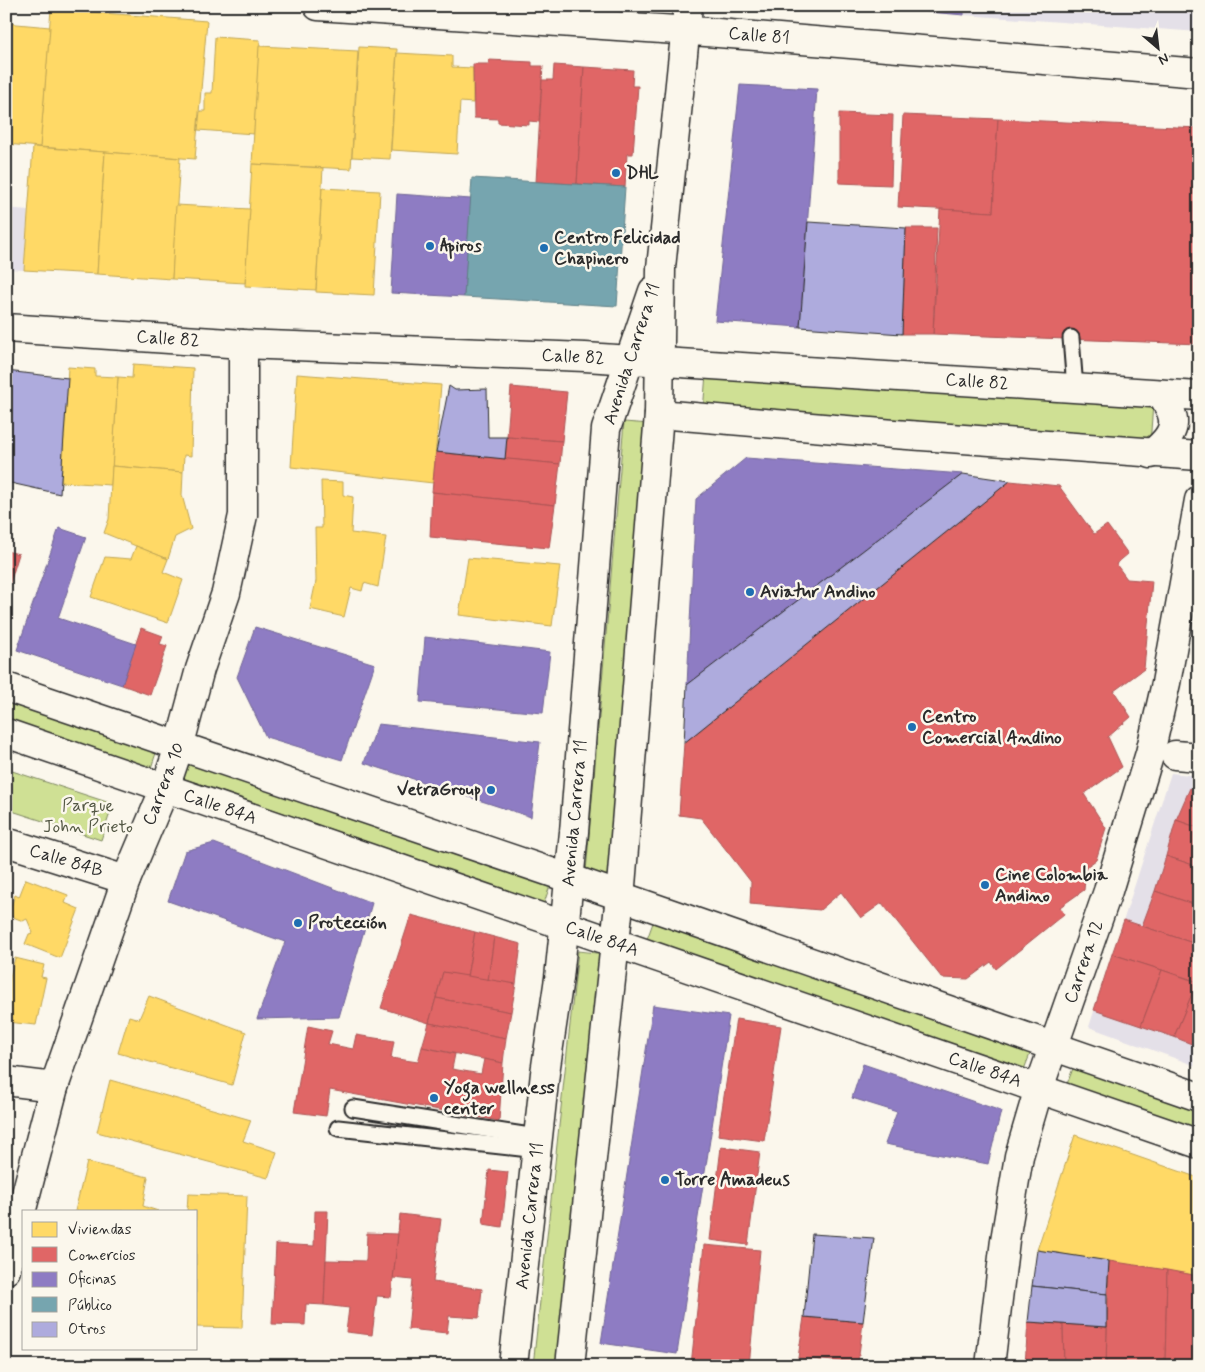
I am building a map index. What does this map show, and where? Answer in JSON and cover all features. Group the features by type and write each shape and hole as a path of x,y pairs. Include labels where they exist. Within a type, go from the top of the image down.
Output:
{"street":[{"name":"Calle 81","path":"318,6 686,18 1199,73"},
{"name":"Avenida Carrera 11","path":"570,1366 616,944 659,414 661,268 686,18"},
{"name":"Avenida Carrera 11","path":"514,1366 570,879 606,429 661,268"},
{"name":"Calle 82","path":"6,328 243,344 629,360 1199,396"},
{"name":"Carrera 10","path":"6,1270 54,1087 126,880 165,788 179,747 200,669 226,593 243,516 243,344"},
{"path":"1151,454 1169,438 1174,426 1173,413 1160,394"},
{"path":"659,414 1151,454 1199,456"},
{"name":"Carrera 12","path":"990,1366 1005,1240 1019,1156 1039,1088 1108,891 1150,753 1166,683 1199,500"},
{"path":"6,687 620,896 1199,1097"},
{"name":"Calle 84A","path":"6,733 1199,1144"},
{"name":"Calle 84B","path":"6,842 126,880"},
{"path":"6,1081 54,1087"}],"lane":[{"path":"1070,338 1075,388"},
{"path":"353,1108 530,1136 539,1142"},
{"path":"338,1128 539,1142"}],"shaded area":[{"path":"964,6 1199,6 1199,32 964,15"},
{"path":"6,208 28,210 24,270 6,269"},
{"path":"1171,773 1199,776 1199,1067 1089,1027"}],"green space":[{"path":"706,373 1153,404 1150,444 703,412"},
{"path":"624,422 650,424 612,882 586,872"},
{"path":"6,696 158,747 151,768 6,719"},
{"path":"189,758 551,883 544,903 182,778"},
{"name":"Parque John Prieto","path":"6,769 113,804 101,840 6,809"},
{"path":"654,920 1032,1049 1023,1072 646,942"},
{"path":"578,951 606,954 561,1366 533,1366"},
{"path":"1074,1066 1199,1109 1199,1135 1065,1089"}],"building: Viviendas":[{"path":"51,9 207,21 195,159 40,147"},
{"path":"6,23 50,27 40,147 6,144"},
{"path":"215,37 260,40 254,134 198,130 200,111 205,111 205,93 212,93"},
{"path":"259,46 358,51 351,169 252,164"},
{"path":"359,47 397,49 390,159 352,157"},
{"path":"397,53 452,56 452,67 473,68 473,103 460,102 457,154 391,150"},
{"path":"33,147 105,152 97,274 24,270"},
{"path":"105,152 180,158 172,279 97,274"},
{"path":"252,164 323,168 316,290 245,286"},
{"path":"322,188 380,191 374,295 316,292"},
{"path":"176,205 250,209 245,283 172,279"},
{"path":"133,364 193,368 191,456 184,455 183,472 112,466 118,377 132,378"},
{"path":"68,367 95,369 95,376 118,377 111,485 61,482"},
{"path":"297,374 441,385 433,483 291,467"},
{"path":"112,466 183,472 182,495 191,529 175,537 168,559 104,533 109,519"},
{"path":"321,481 343,482 343,495 353,497 351,533 386,537 378,587 364,583 362,591 351,588 344,617 310,609 316,581 315,528 322,528"},
{"path":"136,546 168,559 163,572 183,580 168,623 91,597 105,557 131,559"},
{"path":"468,558 560,566 552,626 459,615"},
{"path":"26,879 68,895 65,903 79,909 60,958 25,944 29,934 33,933 27,919 23,921 8,915 15,895 19,897"},
{"path":"15,958 44,965 41,977 46,978 36,1025 6,1022 6,992"},
{"path":"149,996 246,1032 232,1085 118,1053 129,1016 139,1019"},
{"path":"110,1080 251,1120 243,1141 277,1152 268,1178 97,1132"},
{"path":"1075,1135 1199,1178 1199,1276 1037,1250"},
{"path":"87,1162 148,1177 143,1206 155,1210 75,1210"},
{"path":"188,1194 247,1196 242,1328 198,1327 198,1210 187,1210"}],"building: Comercios":[{"path":"489,60 532,62 532,66 543,66 539,122 529,121 529,125 498,123 498,119 474,118 473,64 489,64"},
{"path":"554,65 584,67 577,184 536,182 542,80 553,80"},
{"path":"584,67 633,70 632,86 638,86 633,154 627,154 625,187 577,184"},
{"path":"839,113 893,115 891,185 839,183"},
{"path":"903,115 998,119 993,212 898,207"},
{"path":"998,119 1199,128 1199,344 933,334 940,209 993,212"},
{"path":"906,228 937,228 933,334 902,334"},
{"path":"511,387 567,392 562,441 507,437"},
{"path":"507,437 562,441 560,464 505,459"},
{"path":"436,452 560,464 555,505 432,492"},
{"name":"Centro Comercial Andino","path":"1010,481 1059,486 1094,534 1107,525 1118,540 1128,554 1116,564 1127,579 1152,581 1144,669 1114,691 1131,717 1108,737 1122,767 1084,794 1106,828 1096,860 1086,867 1084,890 1060,907 1064,914 996,969 991,962 968,979 942,978 882,903 861,918 841,892 820,910 750,904 751,882 701,818 679,815 684,743"},
{"path":"432,492 555,505 549,548 430,537"},
{"path":"6,551 19,554 6,596"},
{"path":"141,628 163,636 160,644 167,646 150,695 122,685"},
{"path":"1190,788 1199,790 1199,828 1176,820"},
{"path":"1176,820 1199,828 1199,867 1166,856"},
{"path":"1166,856 1199,867 1199,906 1155,891"},
{"path":"1155,891 1199,906 1199,945 1142,926"},
{"path":"411,915 475,932 467,977 443,972 429,1023 381,1008"},
{"path":"1124,920 1199,945 1199,982 1112,954"},
{"path":"475,932 494,937 488,981 467,977"},
{"path":"494,937 521,944 516,984 488,981"},
{"path":"1112,954 1162,970 1141,1026 1094,1010"},
{"path":"1162,970 1197,982 1174,1037 1141,1026"},
{"path":"443,972 516,984 511,1012 436,998"},
{"path":"1197,982 1199,982 1199,1047 1174,1037"},
{"path":"436,998 511,1012 506,1038 429,1023"},
{"path":"736,1019 781,1026 764,1141 718,1135"},
{"path":"429,1023 506,1038 503,1063 422,1047"},
{"path":"308,1026 332,1031 328,1044 353,1049 356,1035 394,1041 391,1058 418,1062 422,1047 455,1054 452,1069 481,1074 484,1059 503,1063 499,1121 330,1090 326,1116 294,1112"},
{"path":"721,1147 760,1152 748,1245 710,1240"},
{"path":"489,1170 508,1172 502,1227 483,1224"},
{"path":"315,1211 328,1211 324,1305 306,1304 305,1325 272,1324 276,1244 314,1246"},
{"path":"400,1214 441,1219 433,1282 482,1289 479,1318 449,1316 447,1333 408,1329 413,1280 393,1278"},
{"path":"367,1233 398,1234 391,1297 377,1296 372,1335 346,1332 349,1308 324,1305 326,1260 366,1261"},
{"path":"704,1245 760,1250 749,1366 691,1365"},
{"path":"1109,1261 1167,1270 1165,1366 1106,1366"},
{"path":"1167,1270 1199,1276 1199,1366 1165,1366"},
{"path":"804,1317 863,1322 858,1363 798,1358"},
{"path":"1028,1322 1063,1324 1064,1366 1025,1365"},
{"path":"1063,1324 1107,1327 1106,1366 1064,1366"}],"building: Oficinas":[{"path":"906,6 964,6 964,15 906,10"},
{"path":"740,85 817,89 800,327 715,321"},
{"name":"Apiros","path":"397,194 471,199 464,297 391,293"},
{"name":"Aviatur Andino","path":"746,458 963,474 687,685 696,499"},
{"path":"59,528 86,537 58,618 136,644 122,685 17,650"},
{"path":"255,627 375,664 342,760 266,737 237,677"},
{"path":"425,637 550,652 543,713 420,702"},
{"name":"VetraGroup","path":"378,724 540,742 531,817 364,763"},
{"name":"Protección","path":"214,843 372,903 339,1017 257,1019 285,942 168,901 185,851"},
{"name":"Torre Amadeus","path":"653,1005 729,1016 677,1354 601,1343"},
{"path":"863,1064 1001,1111 988,1164 885,1144 897,1112 852,1098"}],"building: Público":[{"name":"Centro Felicidad Chapinero","path":"472,178 625,187 617,306 464,297"}],"building: Otros":[{"path":"808,222 906,228 902,334 800,327"},
{"path":"6,371 68,378 60,494 6,482"},
{"path":"449,386 455,390 487,389 488,437 507,437 505,459 436,452"},
{"path":"963,474 1010,481 684,743 687,685"},
{"path":"812,1234 874,1238 863,1322 804,1317"},
{"path":"1037,1250 1109,1261 1107,1294 1032,1286"},
{"path":"1032,1286 1107,1294 1107,1327 1028,1322"}],"place":[{"name":"DHL","path":"616,173"},
{"name":"Apiros","path":"430,246"},
{"name":"Centro Felicidad Chapinero","path":"544,248"},
{"name":"Aviatur Andino","path":"750,592"},
{"name":"Centro Comercial Andino","path":"912,727"},
{"name":"VetraGroup","path":"491,790"},
{"name":"Cine Colombia Andino","path":"985,885"},
{"name":"Protección","path":"298,923"},
{"name":"Yoga wellness center","path":"434,1098"},
{"name":"Torre Amadeus","path":"665,1180"}]}
